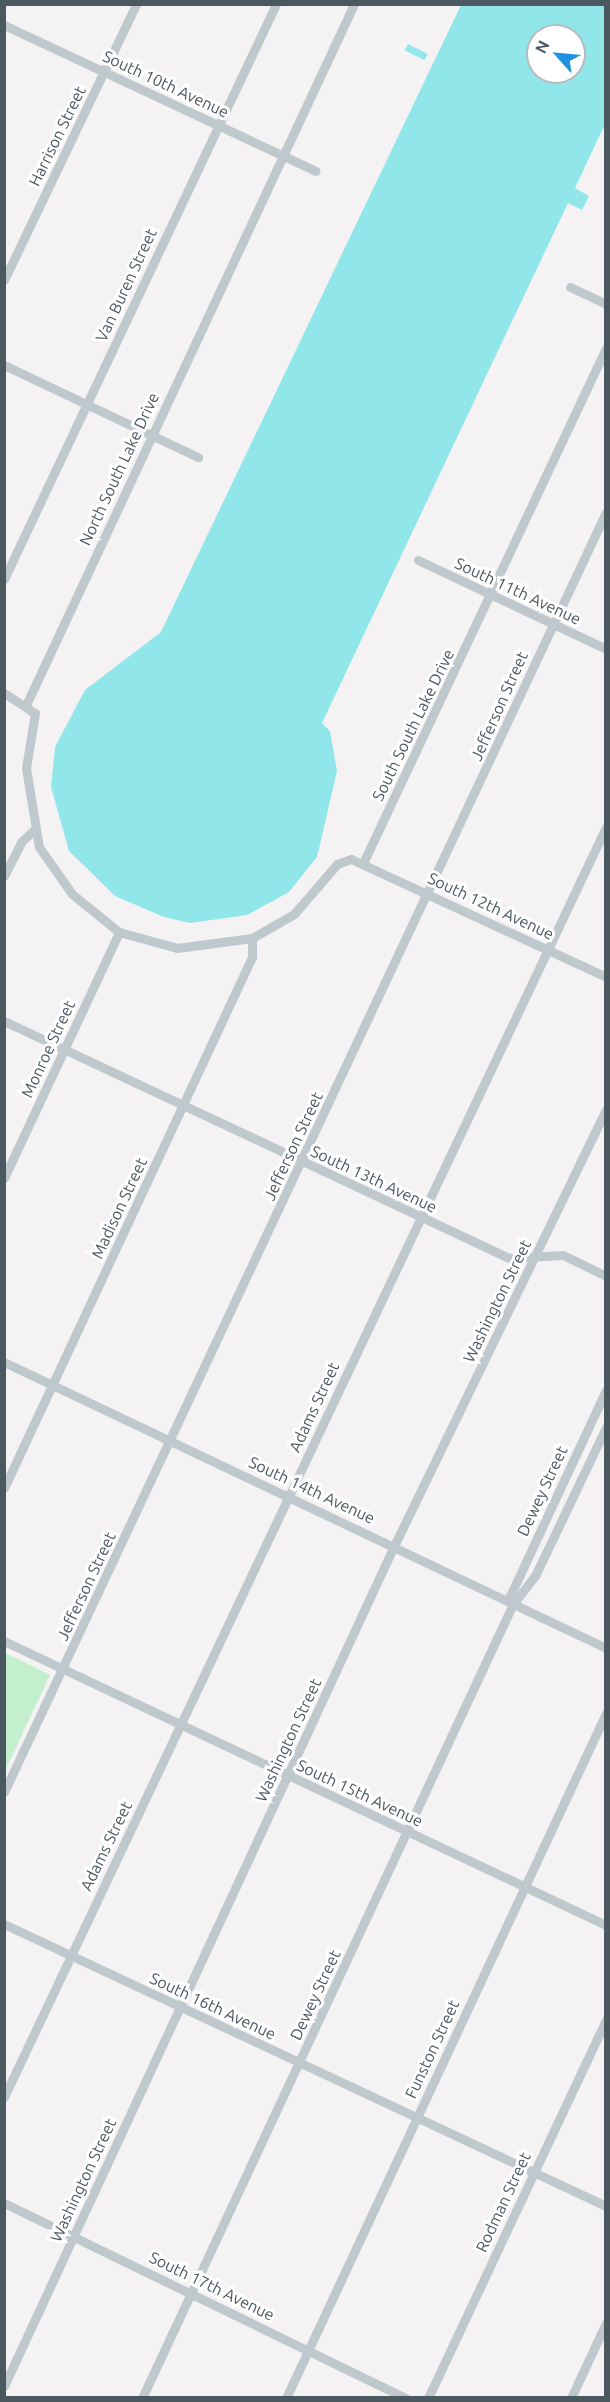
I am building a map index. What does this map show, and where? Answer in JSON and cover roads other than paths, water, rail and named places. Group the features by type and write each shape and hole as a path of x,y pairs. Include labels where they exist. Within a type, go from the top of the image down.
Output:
{"street":[{"name":"Harrison Street","path":"4,280 136,4"},
{"name":"Van Buren Street","path":"4,579 276,4"},
{"name":"North South Lake Drive","path":"26,705 354,4"},
{"name":"South 10th Avenue","path":"4,25 315,171"},
{"path":"570,287 606,304"},
{"name":"South South Lake Drive","path":"364,861 493,596 606,348"},
{"path":"4,365 198,457"},
{"name":"Jefferson Street","path":"4,1792 430,894 606,512"},
{"name":"South 11th Avenue","path":"418,560 606,649"},
{"path":"4,693 26,705 35,713 27,768 34,830 57,878 119,932 177,948 252,938 294,914 337,864 364,861"},
{"name":"Adams Street","path":"4,2097 419,1217 606,827"},
{"path":"4,876 21,842 34,830"},
{"name":"South 12th Avenue","path":"364,861 606,977"},
{"name":"Monroe Street","path":"4,1178 119,932"},
{"name":"Madison Street","path":"4,1488 252,957 252,938"},
{"name":"South 13th Avenue","path":"4,1021 509,1258 563,1255 606,1276"},
{"name":"Washington Street","path":"4,2386 394,1546 606,1110"},
{"name":"South 14th Avenue","path":"4,1362 606,1648"},
{"name":"Dewey Street","path":"513,1604 510,1596 606,1390"},
{"name":"Dewey Street","path":"142,2397 513,1604 535,1576 606,1427"},
{"name":"South 15th Avenue","path":"4,1641 606,1925"},
{"name":"Funston Street","path":"286,2397 606,1713"},
{"name":"South 16th Avenue","path":"4,1923 606,2206"},
{"name":"Rodman Street","path":"428,2397 606,2019"},
{"name":"South 17th Avenue","path":"4,2202 406,2397"},
{"path":"571,2397 606,2323"}],"water":[{"path":"461,5 605,5 605,124 575,188 589,196 582,210 568,203 322,723 330,731 337,771 317,857 289,892 247,915 190,923 164,917 115,896 69,851 51,787 55,747 85,690 161,632"},
{"path":"408,44 428,54 424,60 405,50"}]}
